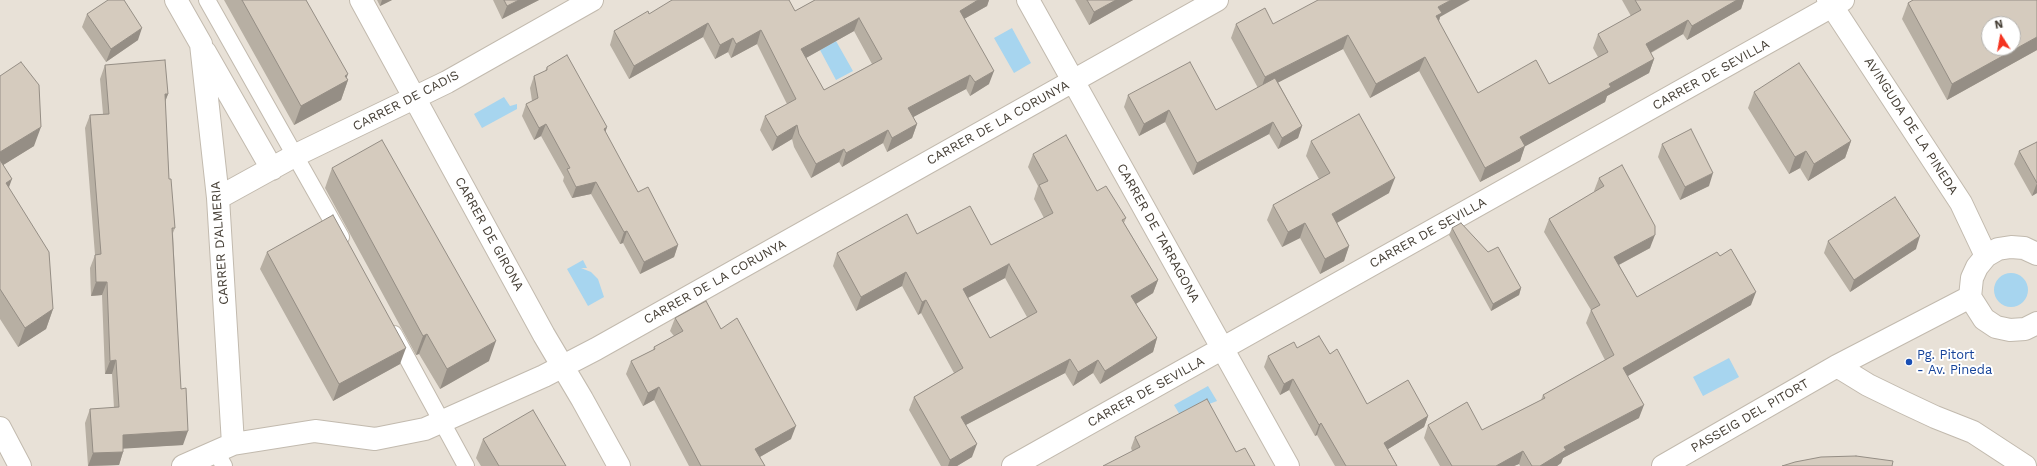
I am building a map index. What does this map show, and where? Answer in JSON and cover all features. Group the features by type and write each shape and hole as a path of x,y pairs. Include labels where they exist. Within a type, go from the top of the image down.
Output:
{"street":[{"name":"CARRER D'ALMERIA","path":"176,0 272,169"},
{"name":"CARRER DE GIRONA","path":"361,0 562,366 582,398 619,466"},
{"name":"CARRER DE CADIS","path":"218,198 296,156 447,82 592,0"},
{"name":"CARRER DE TARRAGONA","path":"1028,0 1288,466"},
{"name":"CARRER DE LA CORUNYA","path":"183,466 315,431 375,439 425,429 544,376 596,349 1216,0"},
{"name":"AVINGUDA DE LA PINEDA","path":"1835,2 1960,203 1986,256"},
{"name":"CARRER DE SEVILLA","path":"1013,466 1222,350 1835,2"},
{"name":"CARRER D'ALMERIA","path":"201,44 218,198 224,454"},
{"path":"2037,254 2024,248 2011,247 1998,249 1986,256 1977,267 1972,278 1970,297 1984,320 1996,327 2010,330 2025,329 2037,323"},
{"name":"PASSEIG DEL PITORT","path":"1663,466 1838,366 1970,297"},
{"path":"1838,366 1868,385 1935,417 1973,432 2025,466"},
{"path":"0,428 20,466"}],"lane":[{"path":"207,0 350,254"},
{"path":"388,324 466,466"}],"shaded area":[{"path":"0,0 2037,0 2037,466 0,466"}],"water":[{"path":"1012,28 1031,63 1014,73 994,38"},
{"path":"836,41 853,71 836,80 820,50"},
{"path":"504,97 510,106 517,104 517,109 482,128 474,114"},
{"path":"583,260 587,268 581,268 591,272 598,279 604,297 588,306 567,269"},
{"path":"2008,273 2014,273 2018,274 2025,280 2028,290 2027,297 2021,304 2014,307 2008,307 2004,306 1997,300 1994,293 1994,287 1995,283 2001,276"},
{"path":"1729,358 1739,377 1703,396 1693,377"},
{"path":"1208,386 1217,401 1180,415 1174,405"}],"building":[{"path":"108,0 124,0 142,28 111,49 87,14"},
{"path":"242,0 306,0 348,74 345,76 348,80 301,106"},
{"path":"504,0 519,0 507,6"},
{"path":"672,0 789,0 795,11 815,0 978,0 960,11 994,71 975,82 970,75 908,108 917,124 892,138 888,130 846,153 844,149 816,164 799,134 797,125 777,137 765,116 796,99 761,30 736,44 733,38 720,45 708,23 634,66 614,31 648,11 649,14","holes":["859,18 882,59 824,90 801,49"]},
{"path":"1087,0 1116,0 1094,12"},
{"path":"1318,0 1451,0 1438,7 1442,13 1436,16 1478,93 1536,60 1549,84 1608,52 1598,34 1641,10 1635,0 1737,0 1692,26 1688,20 1646,44 1654,59 1609,84 1611,87 1520,137 1525,146 1485,168 1425,57 1376,84 1348,35 1265,77 1236,24 1265,8 1273,24"},
{"path":"1913,0 2037,0 2037,37 2021,46 2021,16 1981,16 1981,56 2003,56 1952,84 1908,3"},
{"path":"567,55 607,127 604,129 638,192 648,187 678,245 644,262 627,231 624,232 596,182 576,187 567,169 570,168 546,124 539,128 526,104 538,98 534,76 547,70 547,67"},
{"path":"165,60 168,94 165,94 169,179 171,179 175,228 172,228 181,389 186,388 188,431 123,435 123,452 93,453 90,409 119,407 116,360 110,361 107,282 96,282 95,255 101,254 90,115 109,114 105,65"},
{"path":"21,62 39,85 41,127 0,152 0,76"},
{"path":"1190,62 1216,110 1275,78 1302,126 1282,138 1273,122 1197,163 1169,110 1144,124 1128,95"},
{"path":"1799,63 1851,141 1814,164 1806,151 1795,157 1754,92"},
{"path":"1359,114 1395,178 1332,214 1349,246 1325,259 1305,223 1288,232 1273,205 1330,173 1311,141"},
{"path":"1691,129 1713,173 1685,187 1662,144"},
{"path":"1066,135 1097,191 1106,186 1126,218 1122,220 1158,280 1131,296 1157,338 1105,371 1098,360 1078,372 1070,359 961,417 977,444 950,460 914,397 963,368 926,300 922,302 906,272 861,297 837,253 907,214 917,234 970,206 991,245 1053,213 1039,185 1048,181 1033,154","holes":["1009,264 1037,312 990,338 963,289"]},
{"path":"382,140 496,341 447,369 427,334 423,336 332,168"},
{"path":"2037,142 2037,183 2019,151"},
{"path":"0,160 12,179 6,183 49,252 53,309 25,328 0,289"},
{"path":"1622,165 1655,226 1655,235 1614,257 1637,297 1717,252 1720,256 1731,249 1756,292 1623,368 1644,405 1564,447 1566,450 1540,466 1532,466 1523,451 1496,466 1452,466 1428,425 1467,402 1482,430 1545,398 1543,395 1614,355 1591,310 1600,305 1549,219 1604,186 1599,178"},
{"path":"1895,197 1920,236 1854,280 1828,241"},
{"path":"333,215 406,348 339,384 267,252"},
{"path":"1461,223 1488,252 1498,247 1521,288 1493,304 1452,228"},
{"path":"706,301 721,329 737,318 796,426 755,449 765,466 701,466 659,387 648,393 631,361 655,349 654,347 683,331 675,318"},
{"path":"1319,336 1330,354 1337,349 1367,404 1408,380 1428,416 1384,443 1397,466 1346,466 1321,423 1319,425 1293,379 1284,384 1268,356 1294,342 1297,348"},
{"path":"1207,399 1236,452 1245,448 1255,466 1103,466 1140,447 1135,437"},
{"path":"533,410 566,466 499,466 483,439"},
{"path":"1856,456 1893,461 1892,466 1782,466 1821,457"}],"place":[{"name":"Pg. Pitort - Av. Pineda","path":"1909,362"}]}
